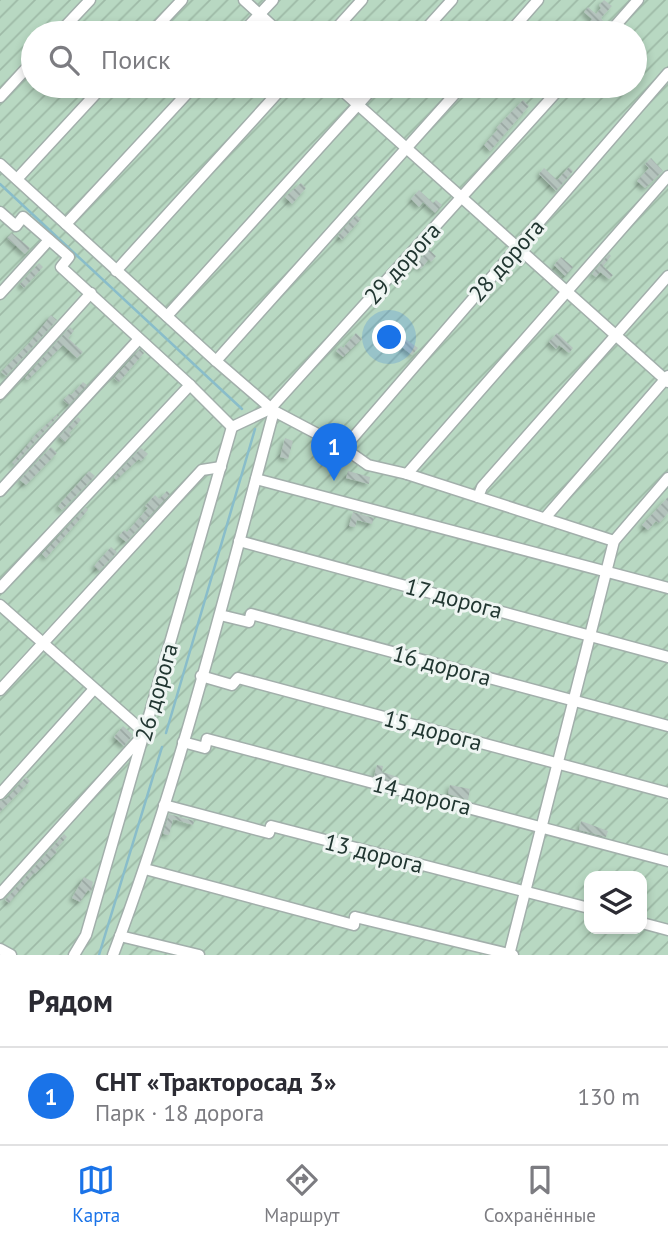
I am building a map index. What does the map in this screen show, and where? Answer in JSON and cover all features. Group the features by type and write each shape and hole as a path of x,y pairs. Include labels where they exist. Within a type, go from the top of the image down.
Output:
{"street":[{"path":"70,21 90,0"},
{"path":"162,21 182,0"},
{"path":"244,0 267,21"},
{"path":"253,21 273,0"},
{"path":"343,21 362,0"},
{"path":"433,21 452,0"},
{"path":"520,21 538,0"},
{"path":"620,21 638,0"},
{"name":"28 дорога","path":"647,97 668,73"},
{"path":"0,97 21,74"},
{"path":"17,179 92,98"},
{"path":"66,224 183,98"},
{"path":"116,271 273,98"},
{"path":"350,98 667,379 545,518"},
{"path":"167,316 363,98"},
{"path":"216,361 452,98"},
{"name":"29 дорога","path":"232,427 272,410 551,98"},
{"name":"28 дорога","path":"344,448 646,98"},
{"path":"0,164 272,410 344,448 368,465 407,474 614,541"},
{"path":"407,474 668,176"},
{"path":"0,212 16,226 23,217 69,257 61,267 232,427"},
{"path":"0,295 50,240"},
{"path":"478,497 482,487 668,275"},
{"path":"0,394 91,293"},
{"path":"0,491 139,339"},
{"path":"0,588 190,385"},
{"path":"113,955 145,869 183,743 220,615 272,410"},
{"name":"26 дорога","path":"74,955 86,935 232,427"},
{"path":"0,690 202,470 221,467"},
{"path":"145,869 354,925 355,917 511,955 614,541 668,478"},
{"path":"256,479 607,572 666,584"},
{"name":"17 дорога","path":"239,541 668,657"},
{"path":"0,605 145,733 0,894"},
{"name":"16 дорога","path":"220,615 249,622 251,614 668,726"},
{"name":"15 дорога","path":"201,677 232,685 238,678 668,793"},
{"path":"0,794 94,690"},
{"name":"14 дорога","path":"183,743 205,748 207,740 668,861"},
{"name":"13 дорога","path":"164,805 269,833 271,827 584,907"},
{"path":"647,924 668,930"},
{"path":"120,936 199,955"},
{"path":"0,949 11,955"}],"green space":[{"path":"0,0 668,0 668,955 0,955"}],"building":[{"path":"604,0 612,6 601,18 603,21 590,21 592,19 584,12 588,7 596,14 601,8 599,5"},
{"path":"523,100 529,106 490,151 484,145"},
{"path":"651,158 663,171 645,188 637,181 649,168 645,164"},
{"path":"569,167 573,171 556,191 539,174 544,168 557,180"},
{"path":"301,183 306,188 292,204 285,197"},
{"path":"419,190 433,203 436,200 442,205 435,213 423,202 419,207 411,199"},
{"path":"356,215 361,219 342,240 338,236"},
{"path":"12,233 30,248 25,254 7,238"},
{"path":"428,249 436,256 431,262 429,259 421,269 416,265"},
{"path":"609,254 611,256 603,266 613,275 609,279 600,272 596,277 592,274"},
{"path":"561,257 573,267 565,276 554,265"},
{"path":"39,263 43,267 24,288 20,284"},
{"path":"51,315 57,320 6,376 1,372 30,342"},
{"path":"70,327 74,331 68,338 83,352 77,358 63,345 28,380 25,378"},
{"path":"356,333 362,339 343,357 336,351 341,346 343,348"},
{"path":"557,333 573,348 569,353 559,345 556,349 549,342"},
{"path":"400,335 418,348 412,355 394,341"},
{"path":"140,349 144,353 119,382 114,378"},
{"path":"83,382 87,385 69,405 63,400"},
{"path":"58,414 14,465 12,463 37,433"},
{"path":"78,417 81,420 65,442 59,437"},
{"path":"285,438 293,441 288,459 280,457"},
{"path":"51,447 57,453 26,485 20,480"},
{"path":"141,448 148,454 116,480 114,477"},
{"path":"89,471 95,476 62,510 58,506"},
{"path":"348,471 370,477 369,484 346,478"},
{"path":"167,491 170,494 126,542 119,536 124,530 127,532 148,508 145,506 155,495 159,499"},
{"path":"668,497 668,513 648,530 642,525"},
{"path":"86,507 88,510 46,558 42,554"},
{"path":"353,512 374,518 372,524 357,520 355,527 349,526"},
{"path":"111,547 117,552 99,571 94,566"},
{"path":"123,726 133,735 124,746 114,737"},
{"path":"377,765 383,766 382,772 398,777 397,782 374,776"},
{"path":"26,777 30,781 0,812 0,801 6,799"},
{"path":"450,785 470,789 468,800 448,794"},
{"path":"169,814 194,821 193,825 173,819 169,835 163,834"},
{"path":"581,821 608,831 606,837 579,830"},
{"path":"64,834 67,837 55,850 57,852 34,873 9,903 5,900"},
{"path":"84,877 93,882 91,892 88,890 80,902 72,898"}],"waterway":[{"path":"0,184 242,409"},
{"path":"166,733 255,429"},
{"path":"99,955 162,747"}],"place":[{"name":"СНТ «Тракторосад 3»","path":"334,481"}]}
